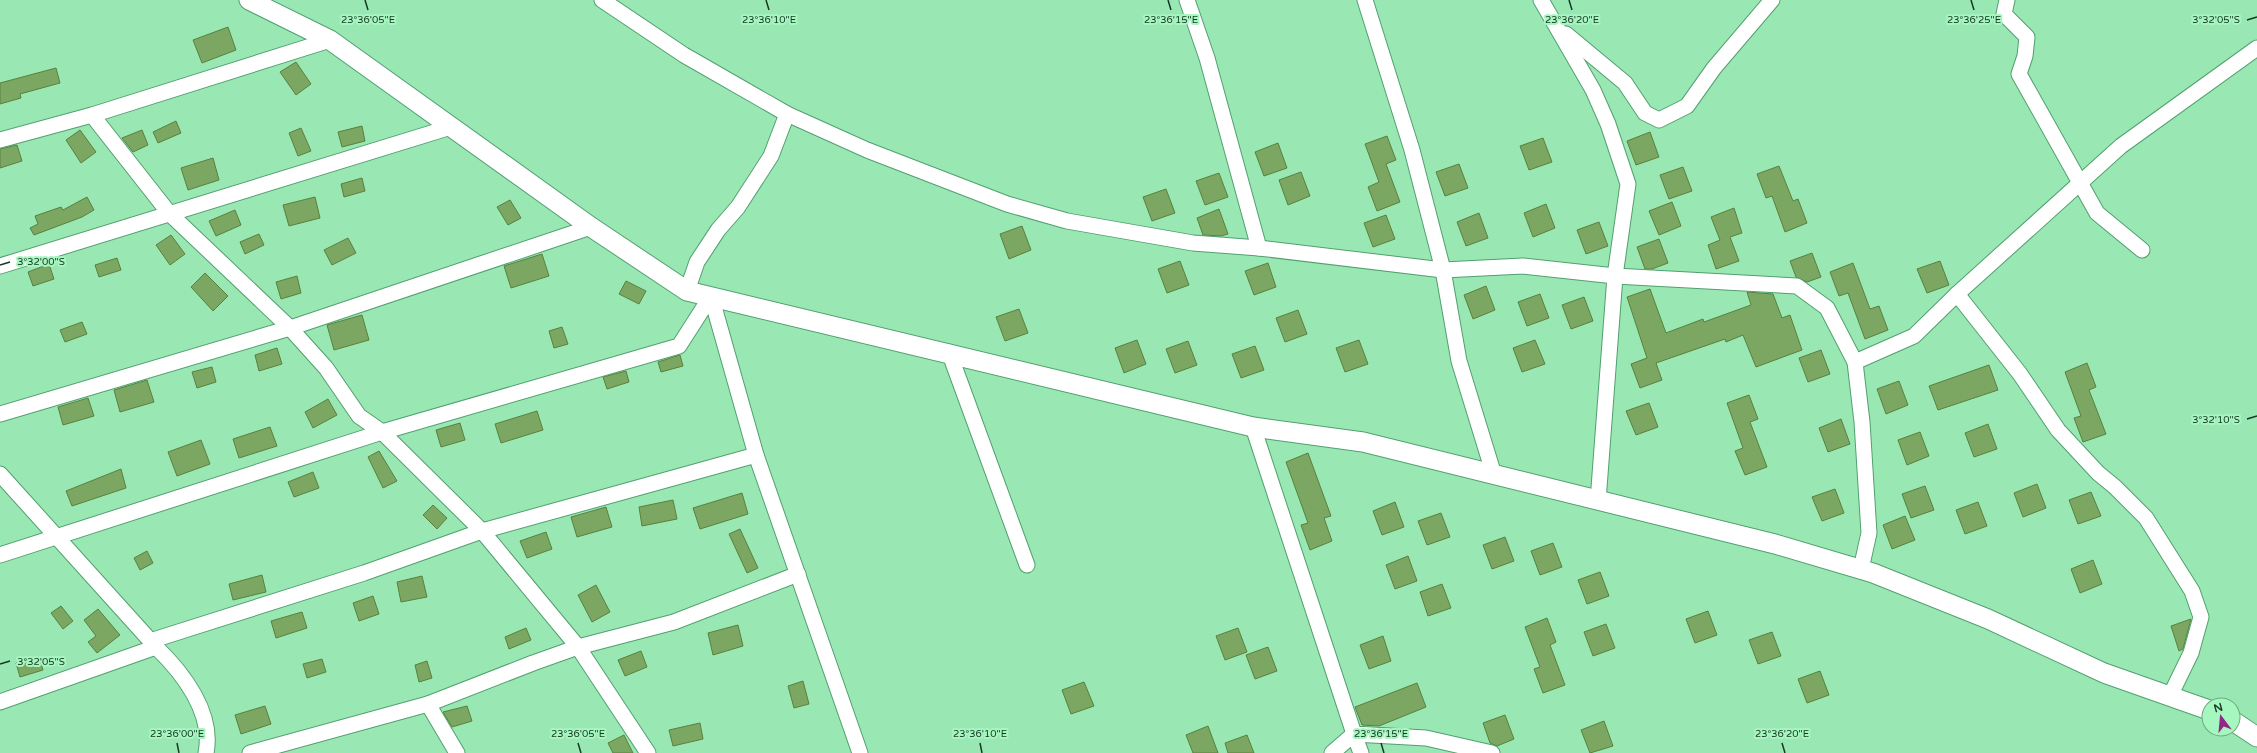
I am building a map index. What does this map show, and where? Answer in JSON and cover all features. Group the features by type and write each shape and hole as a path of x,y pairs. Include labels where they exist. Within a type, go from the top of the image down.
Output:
{"street":[{"path":"249,0 330,40 591,227 687,291 949,352 1253,427 1363,442 1775,544 1861,570 1988,619 2104,673 2201,707"},
{"path":"602,0 684,55 787,114 867,150 1014,206 1067,221 1193,243 1259,248 1443,270 1523,266 1615,276 1797,286 1827,308 1855,362 1862,422 1869,533 1861,570"},
{"path":"1187,0 1207,58 1259,248"},
{"path":"1365,0 1412,150 1443,270 1459,361 1494,475"},
{"path":"1541,0 1593,90 1608,124 1628,184 1615,276 1598,501"},
{"path":"1556,26 1625,83 1645,113 1659,120 1687,106 1714,68 1772,0"},
{"path":"2007,0 2004,14 2027,37 2025,56 2019,74 2097,213 2142,250"},
{"path":"0,140 92,115 330,40"},
{"path":"1855,362 1914,336 2121,146 2257,48"},
{"path":"687,291 698,262 718,230 738,207 771,156 787,114"},
{"path":"92,115 169,213 290,328 326,368 359,416 382,432 482,531 578,647 648,753"},
{"path":"0,266 451,127"},
{"path":"0,414 290,328 591,227"},
{"path":"1958,294 2020,374 2058,430 2098,473 2146,518 2192,591 2201,617 2191,653 2170,696"},
{"path":"0,555 382,432 679,346 711,296"},
{"path":"711,296 756,455 860,753"},
{"path":"949,352 1026,565"},
{"path":"1253,427 1361,753"},
{"path":"0,702 153,644 364,573 482,531 756,455"},
{"path":"0,474 153,644 174,665 192,691 202,717 208,742 206,753"},
{"path":"250,753 428,704 578,647 674,622 798,574"},
{"path":"428,704 457,753"},
{"path":"2241,726 2257,737"},
{"path":"1332,753 1354,734 1426,738 1492,753"}],"building":[{"path":"228,27 236,50 202,63 193,40"},
{"path":"296,62 311,84 296,95 280,72"},
{"path":"56,68 60,83 20,94 21,98 0,104 0,83"},
{"path":"176,121 181,133 158,143 153,132"},
{"path":"362,126 365,141 342,147 338,132"},
{"path":"301,128 311,151 298,156 289,133"},
{"path":"80,130 96,152 81,163 66,140"},
{"path":"142,130 148,145 133,152 122,138"},
{"path":"1650,132 1659,157 1636,165 1627,141"},
{"path":"1387,136 1396,160 1386,164 1400,202 1377,211 1368,187 1379,182 1365,144"},
{"path":"1543,138 1552,162 1529,170 1520,146"},
{"path":"1278,143 1287,168 1264,176 1255,152"},
{"path":"17,145 22,161 0,168 0,149"},
{"path":"213,158 219,180 188,190 181,168"},
{"path":"1459,164 1468,188 1445,196 1436,172"},
{"path":"1779,166 1793,201 1798,199 1807,223 1785,232 1772,196 1766,198 1757,174"},
{"path":"1683,167 1692,191 1669,199 1660,175"},
{"path":"1301,172 1310,196 1288,205 1279,180"},
{"path":"1219,173 1228,197 1205,205 1196,181"},
{"path":"362,178 365,191 344,197 341,184"},
{"path":"1166,189 1175,213 1152,221 1143,197"},
{"path":"87,197 94,210 82,217 34,235 30,228 38,224 35,216 61,207 63,210"},
{"path":"315,197 320,218 289,226 283,205"},
{"path":"510,200 521,218 508,225 497,207"},
{"path":"1672,202 1681,226 1659,235 1649,211"},
{"path":"1546,204 1555,228 1533,237 1524,213"},
{"path":"1734,208 1742,233 1730,237 1739,261 1716,269 1708,245 1720,240 1711,217"},
{"path":"1219,209 1228,234 1221,236 1203,235 1197,218"},
{"path":"235,210 241,225 216,236 209,221"},
{"path":"1479,213 1488,238 1466,246 1457,222"},
{"path":"1386,215 1395,239 1373,247 1364,223"},
{"path":"1599,222 1608,246 1586,254 1577,230"},
{"path":"1022,226 1031,250 1009,259 1000,234"},
{"path":"259,234 264,245 245,254 240,242"},
{"path":"171,235 185,254 170,265 156,245"},
{"path":"348,238 356,253 332,265 324,250"},
{"path":"1659,239 1668,263 1652,269 1645,269 1637,247"},
{"path":"1812,253 1821,277 1807,282 1796,277 1790,261"},
{"path":"542,254 549,276 511,288 504,266"},
{"path":"117,258 121,270 99,277 95,265"},
{"path":"1180,261 1189,285 1167,293 1158,269"},
{"path":"1940,261 1949,285 1927,293 1917,269"},
{"path":"1268,263 1276,287 1254,295 1245,271"},
{"path":"1853,263 1870,309 1879,306 1888,330 1865,339 1848,293 1839,296 1830,272"},
{"path":"49,264 54,279 33,286 28,272"},
{"path":"205,273 228,296 213,311 191,287"},
{"path":"297,276 301,293 281,299 276,282"},
{"path":"626,281 646,291 639,304 619,294"},
{"path":"1486,286 1495,310 1473,319 1464,295"},
{"path":"1650,289 1666,333 1703,319 1704,322 1751,305 1747,292 1773,294 1782,318 1790,315 1802,350 1756,367 1743,335 1726,342 1725,339 1656,363 1662,380 1640,388 1631,364 1647,358 1627,297"},
{"path":"1540,294 1549,318 1527,326 1518,302"},
{"path":"1584,297 1593,321 1571,329 1562,305"},
{"path":"1019,309 1028,333 1005,341 996,317"},
{"path":"1298,310 1307,334 1285,342 1276,318"},
{"path":"362,315 369,340 334,350 327,325"},
{"path":"82,322 87,334 65,342 60,330"},
{"path":"562,327 568,344 554,348 549,331"},
{"path":"1137,340 1146,364 1124,373 1115,348"},
{"path":"1359,340 1368,364 1345,372 1336,348"},
{"path":"1535,340 1545,364 1522,372 1513,348"},
{"path":"1188,341 1197,365 1175,373 1166,349"},
{"path":"1255,346 1264,370 1241,378 1232,354"},
{"path":"277,348 282,364 259,371 255,355"},
{"path":"1821,350 1830,374 1808,382 1799,358"},
{"path":"680,355 683,366 661,372 658,362"},
{"path":"2087,363 2096,387 2089,390 2106,434 2083,442 2074,418 2081,416 2065,372"},
{"path":"1989,365 1998,390 1938,410 1929,386"},
{"path":"212,367 216,382 197,388 192,372"},
{"path":"626,371 629,382 607,389 603,377"},
{"path":"147,380 154,402 120,412 114,390"},
{"path":"1899,381 1908,405 1886,414 1877,389"},
{"path":"1749,395 1758,419 1750,422 1767,467 1745,475 1735,451 1743,448 1727,403"},
{"path":"88,398 94,416 63,425 58,407"},
{"path":"328,399 337,415 313,428 305,412"},
{"path":"1649,403 1658,427 1636,435 1626,411"},
{"path":"537,411 543,430 501,443 495,424"},
{"path":"1841,419 1850,444 1828,452 1819,428"},
{"path":"460,423 465,440 441,447 436,430"},
{"path":"1988,424 1997,449 1974,457 1965,433"},
{"path":"270,427 277,446 239,458 233,439"},
{"path":"1920,432 1929,456 1907,465 1898,440"},
{"path":"201,440 210,464 177,476 168,452"},
{"path":"379,451 397,481 383,488 368,457"},
{"path":"1308,453 1331,516 1324,518 1332,541 1310,550 1301,525 1308,523 1286,462"},
{"path":"121,469 126,488 72,506 66,491"},
{"path":"313,472 319,488 294,497 288,482"},
{"path":"2037,484 2046,508 2023,517 2014,493"},
{"path":"1925,486 1934,510 1911,518 1902,494"},
{"path":"1835,489 1844,513 1822,521 1812,497"},
{"path":"2091,492 2101,516 2078,524 2069,500"},
{"path":"742,493 748,514 700,529 693,508"},
{"path":"673,500 677,519 642,526 639,507"},
{"path":"1395,502 1404,527 1382,535 1373,511"},
{"path":"1978,502 1987,526 1965,534 1956,510"},
{"path":"433,505 447,518 437,529 423,515"},
{"path":"606,507 612,527 577,537 571,517"},
{"path":"1441,513 1450,537 1427,545 1418,521"},
{"path":"1905,516 1915,540 1892,549 1883,525"},
{"path":"740,529 758,568 747,573 729,534"},
{"path":"546,532 552,549 527,558 520,541"},
{"path":"1505,537 1514,561 1492,569 1483,545"},
{"path":"1553,543 1562,567 1540,575 1531,551"},
{"path":"147,551 153,563 140,570 134,558"},
{"path":"1408,556 1417,581 1395,589 1386,565"},
{"path":"2093,560 2102,584 2080,593 2071,569"},
{"path":"1600,572 1609,596 1587,604 1578,580"},
{"path":"262,575 266,592 233,600 229,584"},
{"path":"422,576 427,597 401,602 397,582"},
{"path":"1442,584 1451,608 1428,616 1420,592"},
{"path":"596,585 610,612 592,622 578,595"},
{"path":"373,596 379,614 359,621 353,603"},
{"path":"61,606 73,621 63,629 51,613"},
{"path":"98,609 120,635 97,653 88,642 96,636 84,620"},
{"path":"1708,611 1717,635 1695,643 1686,619"},
{"path":"302,612 307,628 276,638 271,621"},
{"path":"1547,618 1556,642 1550,645 1565,685 1543,693 1534,669 1540,667 1525,627"},
{"path":"2191,619 2183,649 2179,651 2171,626"},
{"path":"1606,624 1615,648 1593,656 1584,632"},
{"path":"738,625 743,646 713,655 708,633"},
{"path":"526,628 531,640 509,649 505,637"},
{"path":"1238,628 1247,652 1225,660 1216,636"},
{"path":"1772,632 1781,656 1758,664 1749,640"},
{"path":"1383,636 1391,661 1369,669 1360,645"},
{"path":"1268,647 1277,671 1255,679 1246,655"},
{"path":"641,651 647,667 625,676 618,660"},
{"path":"39,657 43,670 20,677 16,663"},
{"path":"322,659 326,672 307,678 303,664"},
{"path":"427,661 432,678 419,682 415,665"},
{"path":"1820,671 1829,695 1807,703 1798,679"},
{"path":"803,681 809,704 794,708 788,686"},
{"path":"1084,682 1094,706 1071,714 1062,690"},
{"path":"1417,683 1426,707 1379,726 1362,725 1355,707"},
{"path":"265,706 271,724 241,734 235,715"},
{"path":"467,706 472,721 452,727 443,712"},
{"path":"1505,715 1514,739 1497,746 1490,743 1483,723"},
{"path":"1604,721 1613,746 1590,753 1581,730"},
{"path":"700,723 703,739 673,746 669,730"},
{"path":"1208,726 1218,753 1193,753 1186,735"},
{"path":"624,735 633,753 613,753 608,743"},
{"path":"1247,735 1254,753 1228,753 1225,743"}]}
